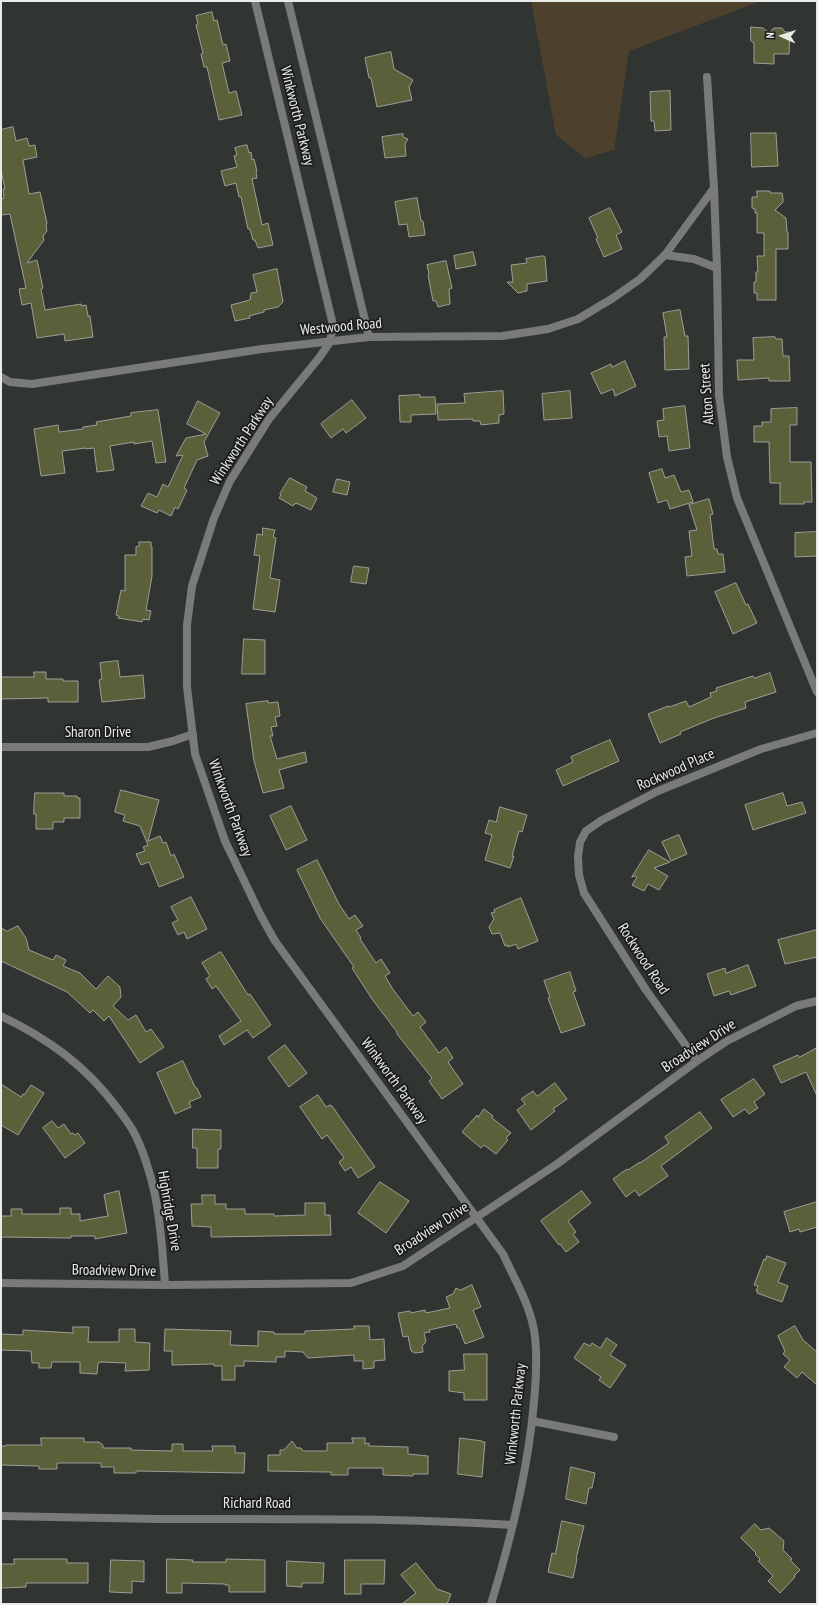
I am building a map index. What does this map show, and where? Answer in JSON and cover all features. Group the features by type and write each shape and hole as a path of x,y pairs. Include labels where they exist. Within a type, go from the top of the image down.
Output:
{"street":[{"name":"Winkworth Parkway","path":"255,1 333,325 330,342 319,358 269,419 230,481 214,518 192,586 187,625 187,687 195,754 224,842 275,941 477,1217 502,1254 526,1305 534,1330 536,1376 532,1421 523,1482 502,1567 491,1604"},
{"name":"Winkworth Parkway","path":"288,1 369,337"},
{"name":"Alton Street","path":"707,77 714,188 719,395 727,457 737,498 817,692"},
{"name":"Westwood Road","path":"1,377 10,382 32,384 262,349 369,337 502,336 548,329 578,319 613,298 640,279 665,255 714,188"},
{"path":"665,255 694,259 717,268"},
{"name":"Rockwood Place","path":"578,867 580,842 586,831 602,820 658,791 761,749 817,733"},
{"name":"Sharon Drive","path":"1,747 148,747 193,734"},
{"name":"Rockwood Road","path":"578,867 584,893 646,990 697,1061"},
{"name":"Broadview Drive","path":"1,1283 165,1285 351,1283 403,1266 557,1164 697,1061 727,1041 796,1006 817,1001"},
{"name":"Highridge Drive","path":"1,1016 50,1042 72,1059 105,1091 132,1129 146,1164 155,1194 160,1226 165,1285"},
{"path":"532,1421 614,1437"},
{"name":"Richard Road","path":"1,1516 158,1519 330,1518 443,1521 512,1525"}],"shaded area":[{"path":"531,1 761,1 629,51 614,150 585,158 556,135"}],"building":[{"path":"212,12 214,21 217,20 223,45 226,44 230,61 222,63 229,93 236,91 242,115 219,120 207,67 204,67 201,54 203,53 196,25 198,24 196,16"},
{"path":"751,27 763,28 769,33 774,28 782,28 785,32 790,32 789,54 774,54 774,64 754,63 754,43 751,41"},
{"path":"391,52 394,69 413,80 409,87 412,100 377,107 365,58"},
{"path":"670,91 671,130 655,131 654,121 651,121 650,92"},
{"path":"13,127 16,141 27,138 29,146 35,145 37,157 23,160 29,194 40,192 47,223 47,231 43,236 44,240 27,263 37,260 43,288 41,289 45,310 81,304 81,306 86,305 88,316 90,316 93,337 65,341 64,334 37,338 31,303 22,305 19,289 26,288 10,214 1,215 1,199 4,198 3,189 5,189 1,170 1,130"},
{"path":"751,133 776,133 778,166 752,167"},
{"path":"403,134 403,137 408,139 405,144 406,156 385,158 382,137"},
{"path":"247,145 249,153 251,152 252,160 254,159 257,171 257,178 252,179 262,225 268,223 273,245 258,248 255,240 253,240 250,229 248,229 241,197 239,197 236,183 225,186 221,171 237,167 234,156 237,155 235,148"},
{"path":"757,191 782,193 783,202 775,210 786,218 788,249 776,249 776,300 757,300 757,293 754,293 754,282 756,282 756,272 758,272 757,256 764,256 764,233 757,233 757,213 755,213 755,209 752,208 752,197 757,197"},
{"path":"417,198 425,235 409,237 407,224 399,225 395,202"},
{"path":"610,208 622,232 616,235 622,249 604,257 596,239 598,238 589,218"},
{"path":"473,252 476,265 456,269 454,256"},
{"path":"543,256 545,257 547,281 527,284 527,291 518,293 507,282 513,282 511,265 527,263 526,259"},
{"path":"446,261 452,288 449,289 450,304 438,307 436,301 433,301 427,265"},
{"path":"277,269 283,302 278,307 264,310 264,312 249,316 250,318 235,321 231,305 250,300 251,293 257,292 253,275"},
{"path":"680,310 685,336 688,336 689,369 665,370 664,337 667,337 663,313"},
{"path":"775,337 776,339 782,339 783,356 789,356 790,381 769,381 769,378 738,380 737,360 754,360 753,338"},
{"path":"625,361 636,386 615,396 613,389 601,394 591,373 611,364 612,367"},
{"path":"503,391 504,414 499,415 499,423 481,425 480,421 473,421 473,419 438,420 437,404 465,403 464,394"},
{"path":"570,391 572,418 544,420 542,394"},
{"path":"420,395 420,397 435,397 436,414 411,415 411,422 400,422 399,396"},
{"path":"352,400 366,418 346,433 343,429 331,438 321,424"},
{"path":"198,401 220,413 204,442 208,456 197,460 184,488 187,490 178,509 175,507 171,516 159,510 157,513 141,506 148,493 157,497 163,484 168,487 183,455 176,456 186,438 206,434 187,424"},
{"path":"685,406 690,448 669,451 667,436 659,437 657,421 664,420 663,409"},
{"path":"797,408 797,425 790,425 790,462 811,462 812,502 804,502 804,504 780,504 780,483 770,483 769,442 754,442 754,426 762,426 762,422 771,422 771,409"},
{"path":"158,410 166,462 156,463 152,441 134,444 134,442 110,446 114,470 97,472 94,448 86,448 62,451 65,473 41,476 34,429 58,425 59,432 83,429 83,427 97,425 96,422 131,416 131,413"},
{"path":"662,469 665,478 674,475 681,492 689,490 693,502 670,509 667,500 658,503 649,473"},
{"path":"290,478 307,487 305,491 317,498 311,510 296,503 293,506 279,498"},
{"path":"337,479 350,482 347,495 333,492"},
{"path":"709,499 713,514 710,515 714,549 717,549 718,554 723,554 725,572 687,576 685,557 692,556 689,531 697,530 689,505"},
{"path":"263,528 275,530 273,537 276,538 270,578 280,580 275,612 253,609 260,556 254,555 257,534 262,535"},
{"path":"817,532 817,556 795,557 795,533"},
{"path":"139,542 151,542 152,547 152,576 146,610 151,611 149,620 143,619 142,622 118,618 119,616 116,615 121,590 125,591 125,555 136,555 136,547 139,546"},
{"path":"354,566 369,568 366,584 351,582"},
{"path":"736,583 746,605 748,604 757,623 733,634 715,592"},
{"path":"244,639 265,640 265,674 242,674"},
{"path":"118,661 120,677 143,675 145,698 102,702 99,680 102,679 100,663"},
{"path":"34,672 46,672 46,679 78,681 78,702 48,702 48,698 1,699 1,677 34,677"},
{"path":"770,673 776,692 745,702 746,708 714,718 680,732 681,734 660,743 648,714 686,701 689,707 711,697 710,693 717,691 716,688 753,676 754,678"},
{"path":"268,701 268,703 278,702 280,716 275,717 277,726 271,727 273,736 270,736 277,759 305,752 307,762 279,770 284,788 263,793 254,761 246,704"},
{"path":"610,740 619,761 563,786 556,770 573,762 571,757"},
{"path":"121,790 159,800 148,841 160,836 163,843 166,842 171,856 174,854 184,877 159,887 149,862 141,865 136,854 145,851 143,847 148,845 140,826 123,821 125,815 115,812"},
{"path":"35,793 64,793 64,796 77,796 77,798 80,798 80,818 64,818 64,822 53,822 53,829 36,829 36,814 34,814"},
{"path":"783,793 787,806 802,802 806,813 753,830 745,805"},
{"path":"291,806 307,840 286,850 270,816"},
{"path":"500,807 527,815 522,832 519,831 510,868 485,860 492,835 485,833 489,820 496,822"},
{"path":"679,835 687,854 671,861 662,842"},
{"path":"649,850 670,862 654,868 668,876 659,890 648,884 644,891 632,885 637,877 632,877"},
{"path":"317,860 339,904 349,919 355,915 363,926 356,930 361,938 360,939 376,963 381,959 390,973 385,976 392,988 413,1016 418,1012 426,1022 420,1027 439,1053 446,1047 453,1058 448,1062 463,1084 442,1099 429,1081 432,1078 397,1034 372,999 352,968 354,967 320,918 297,870"},
{"path":"191,897 207,929 187,939 184,932 178,935 172,923 178,920 171,907"},
{"path":"521,898 538,941 518,949 516,944 508,947 508,945 505,946 500,933 492,934 489,927 494,919 491,913 495,912 494,910"},
{"path":"18,926 26,938 29,950 53,960 56,955 66,960 63,966 80,973 96,989 108,976 120,987 121,997 113,1006 128,1020 136,1015 146,1032 151,1029 164,1047 140,1063 109,1016 104,1021 93,1010 90,1013 67,992 1,961 1,928 7,931"},
{"path":"817,930 817,957 785,964 778,940"},
{"path":"221,952 248,995 250,994 271,1025 253,1038 247,1030 224,1045 219,1036 241,1021 216,986 212,989 206,979 210,976 202,963"},
{"path":"748,965 756,986 731,995 729,991 714,996 707,974 725,968 726,973"},
{"path":"570,972 576,991 573,992 585,1025 561,1033 548,998 550,997 544,981"},
{"path":"285,1045 307,1073 289,1087 268,1058"},
{"path":"817,1048 817,1096 806,1072 781,1083 773,1066 798,1055 799,1057"},
{"path":"183,1061 201,1097 189,1102 191,1107 175,1114 157,1073"},
{"path":"754,1079 765,1094 754,1102 758,1108 749,1114 745,1109 733,1117 721,1100"},
{"path":"555,1083 567,1099 553,1109 555,1111 531,1130 517,1110 525,1104 521,1099 533,1091 537,1096"},
{"path":"1,1084 21,1097 31,1085 44,1093 18,1135 1,1125"},
{"path":"318,1095 326,1107 330,1105 332,1106 375,1167 358,1178 351,1167 345,1171 339,1162 344,1158 327,1135 322,1139 300,1107"},
{"path":"484,1109 493,1116 492,1118 511,1133 506,1138 508,1140 496,1154 484,1145 481,1148 462,1132"},
{"path":"700,1112 712,1128 661,1166 668,1176 639,1196 635,1190 626,1197 613,1179 669,1143 665,1137"},
{"path":"52,1121 58,1128 64,1124 71,1134 73,1133 75,1135 78,1133 85,1143 65,1158 43,1128"},
{"path":"193,1129 221,1130 221,1149 218,1149 218,1168 197,1168 197,1148 193,1148"},
{"path":"380,1182 409,1201 386,1233 358,1213"},
{"path":"119,1191 127,1233 95,1239 95,1236 71,1236 71,1238 1,1237 1,1216 11,1216 11,1209 22,1209 22,1214 60,1214 60,1208 71,1208 71,1214 80,1214 80,1221 108,1216 104,1195"},
{"path":"582,1191 591,1203 568,1221 576,1232 573,1234 579,1242 566,1252 541,1221"},
{"path":"202,1195 215,1195 215,1204 226,1204 226,1209 245,1209 245,1214 274,1214 274,1216 305,1215 305,1203 325,1203 325,1215 330,1215 331,1235 211,1237 211,1227 192,1226 191,1204 202,1204"},
{"path":"817,1202 817,1227 800,1232 799,1229 790,1232 784,1212"},
{"path":"767,1256 786,1263 778,1282 788,1286 782,1302 757,1293 758,1291 756,1291 758,1286 754,1285 764,1259 765,1260"},
{"path":"472,1285 481,1307 473,1310 484,1337 465,1344 456,1324 429,1330 430,1332 424,1333 426,1342 422,1346 423,1352 415,1353 411,1351 408,1336 403,1337 398,1313 410,1311 411,1313 425,1310 426,1313 450,1308 446,1297 453,1294 456,1288 460,1290"},
{"path":"354,1326 369,1326 370,1340 384,1339 385,1360 374,1361 374,1368 363,1369 363,1361 354,1361 354,1355 308,1358 303,1352 285,1351 285,1357 276,1357 276,1362 244,1361 244,1366 235,1366 235,1380 222,1380 222,1366 214,1366 214,1364 172,1365 172,1351 164,1351 165,1329 231,1331 230,1345 258,1346 258,1331 274,1332 274,1334 305,1334 305,1331 354,1329"},
{"path":"795,1326 803,1340 817,1352 817,1385 802,1372 797,1378 784,1367 790,1360 783,1354 785,1351 778,1336"},
{"path":"73,1327 89,1327 88,1342 119,1342 119,1329 135,1329 135,1342 150,1343 149,1370 125,1371 126,1363 101,1362 98,1363 97,1374 80,1373 80,1362 52,1362 51,1368 39,1368 39,1363 32,1363 31,1351 1,1350 1,1334 23,1335 23,1330 73,1333"},
{"path":"607,1338 617,1345 610,1355 626,1365 610,1388 599,1380 601,1377 574,1358 584,1343 590,1346 592,1343 600,1348"},
{"path":"464,1354 487,1354 487,1400 464,1400 464,1393 449,1391 449,1371 464,1370"},
{"path":"41,1438 84,1438 84,1442 99,1442 103,1445 103,1448 131,1448 131,1450 172,1451 172,1444 183,1444 183,1451 213,1451 212,1446 235,1446 235,1453 245,1453 244,1473 136,1471 136,1473 114,1473 114,1467 101,1467 101,1463 57,1463 57,1469 39,1469 39,1466 1,1465 1,1446 41,1445"},
{"path":"352,1438 365,1438 365,1444 369,1443 369,1446 408,1447 408,1454 428,1456 428,1474 413,1474 413,1476 383,1475 383,1468 348,1468 348,1475 331,1475 331,1472 268,1471 268,1455 280,1455 280,1450 284,1450 292,1441 297,1448 301,1448 303,1451 327,1451 327,1443 353,1443"},
{"path":"460,1438 485,1442 482,1477 458,1474"},
{"path":"571,1467 595,1473 592,1488 589,1488 586,1504 566,1499"},
{"path":"562,1521 584,1526 573,1578 548,1572 552,1553 555,1554"},
{"path":"755,1524 761,1530 769,1528 784,1541 783,1550 800,1570 780,1593 768,1581 773,1576 758,1561 760,1559 755,1554 756,1553 741,1538"},
{"path":"14,1559 67,1559 67,1563 88,1563 88,1583 26,1583 26,1587 1,1588 1,1564 14,1564"},
{"path":"167,1559 193,1560 192,1562 226,1562 226,1559 265,1560 265,1592 229,1592 229,1585 225,1584 182,1583 182,1593 167,1593"},
{"path":"111,1560 144,1561 144,1582 132,1581 132,1593 110,1592"},
{"path":"345,1560 385,1560 384,1584 361,1584 361,1594 345,1594"},
{"path":"287,1561 324,1563 323,1583 302,1583 302,1587 287,1586"},
{"path":"416,1563 437,1589 451,1594 447,1604 402,1604 416,1593 401,1575"}]}
